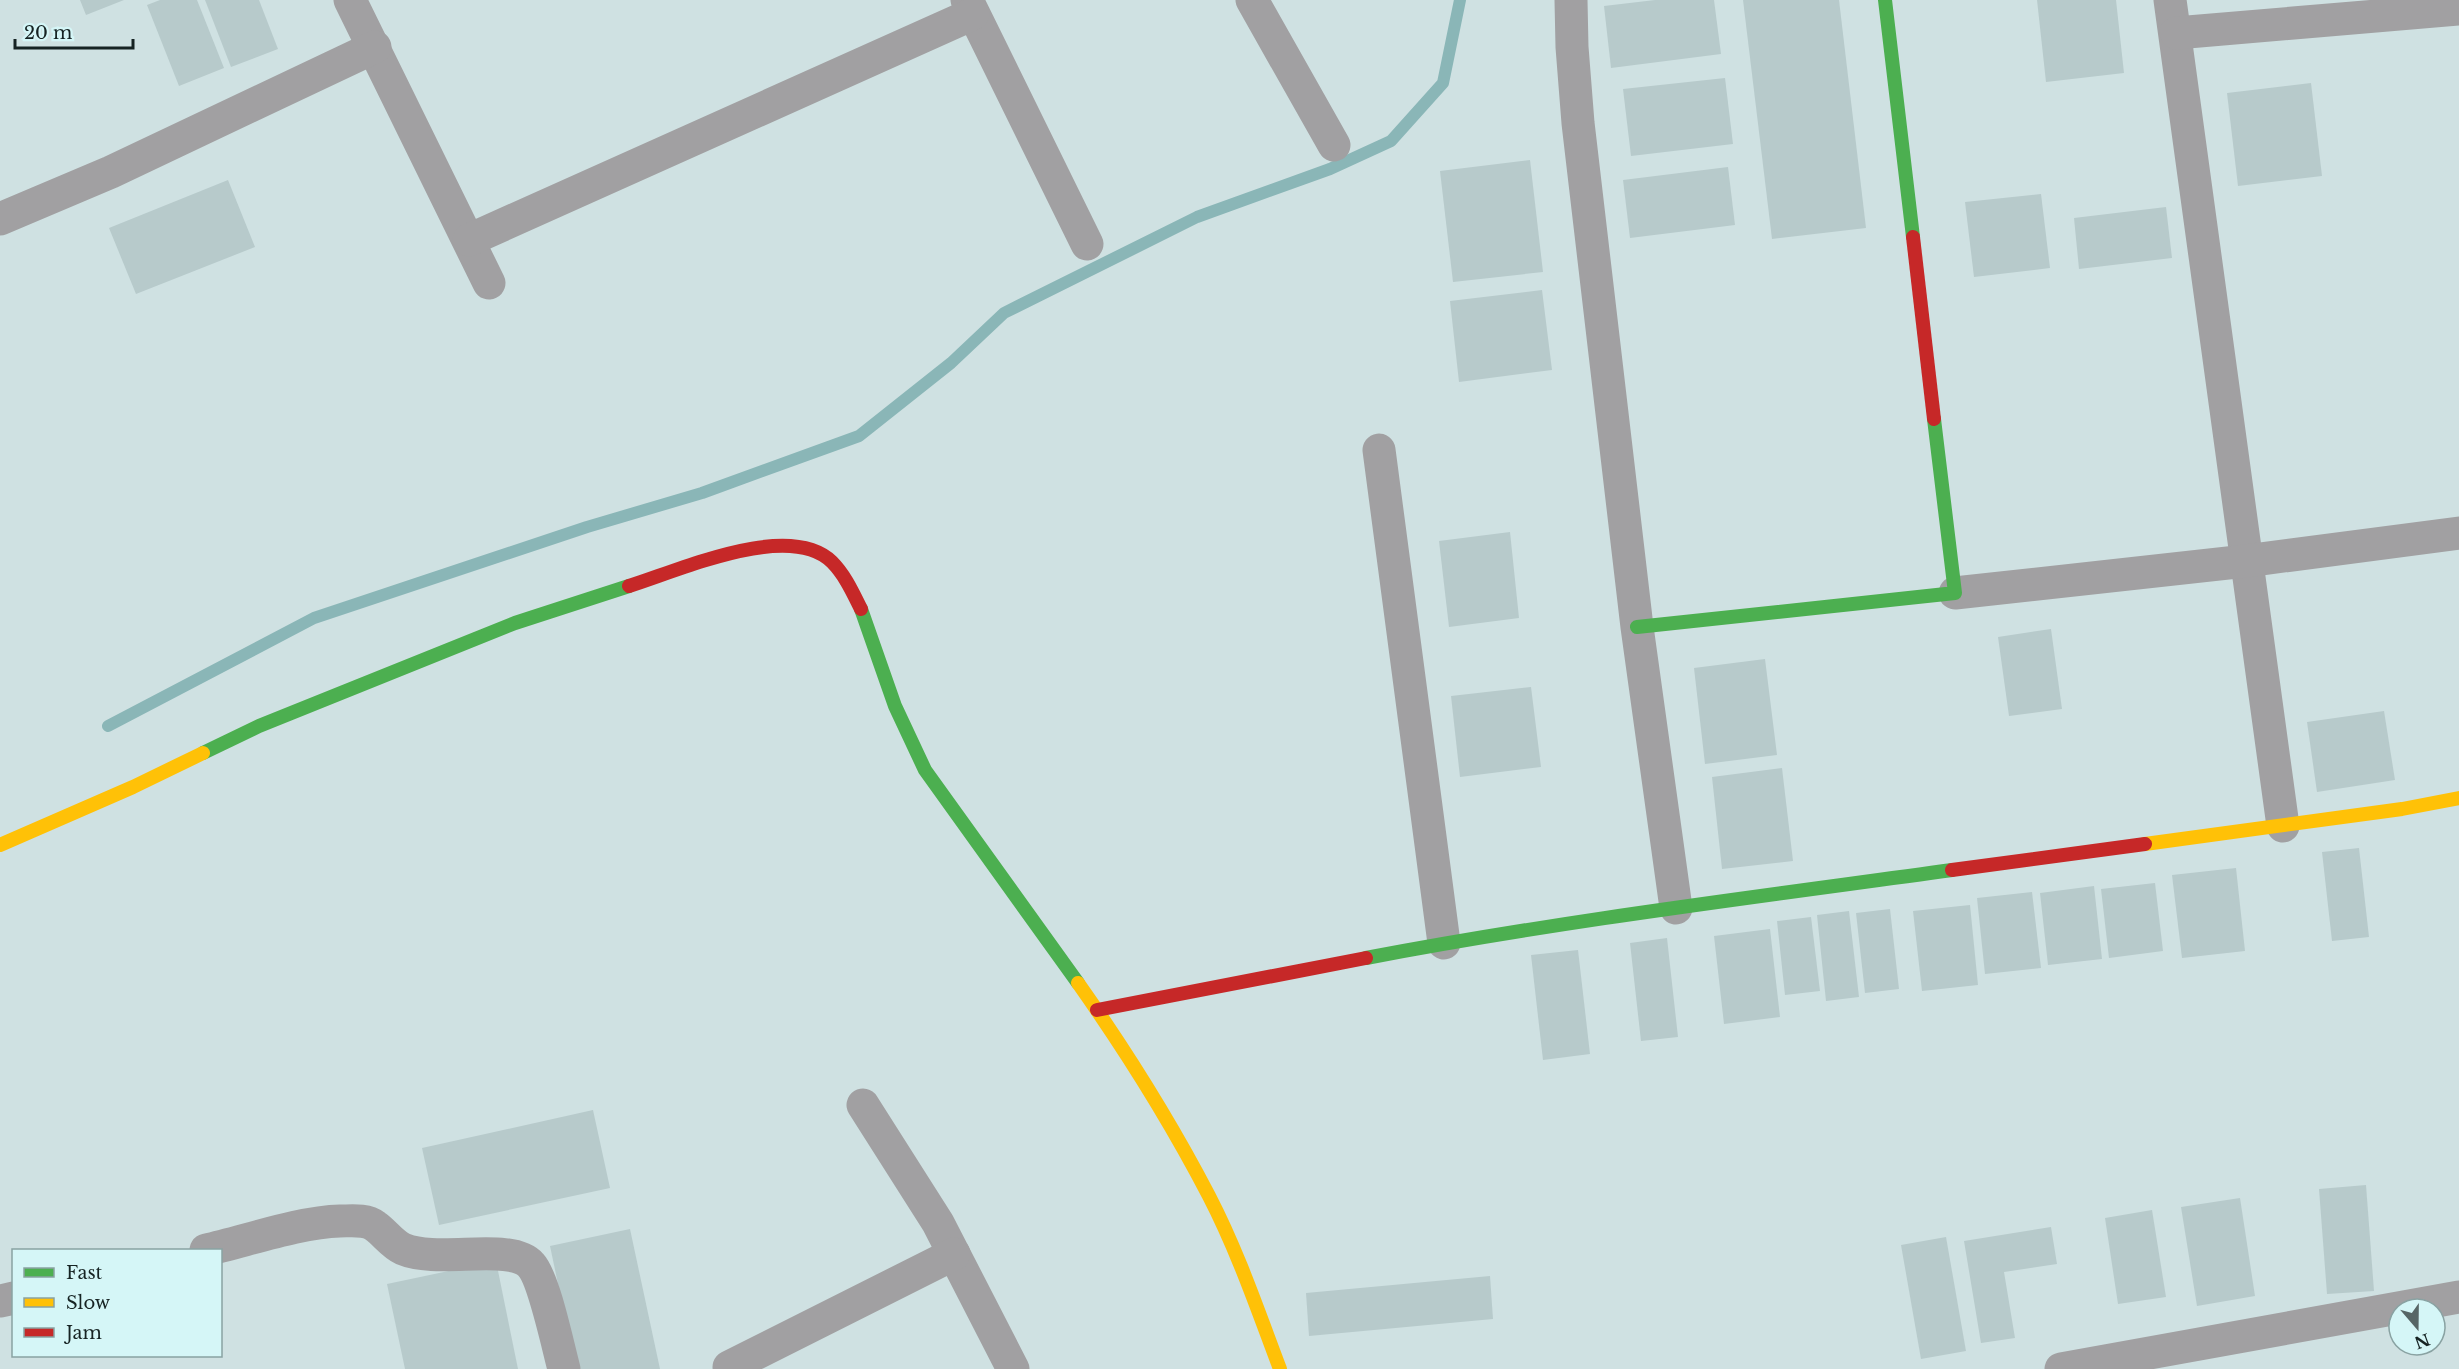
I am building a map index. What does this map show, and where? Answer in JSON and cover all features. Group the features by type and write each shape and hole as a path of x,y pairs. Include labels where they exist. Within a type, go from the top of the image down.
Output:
{"street":[{"path":"350,0 489,283"},
{"path":"1252,0 1334,145"},
{"path":"1571,0 1578,123 1637,627 1676,908"},
{"path":"1886,0 1955,593"},
{"path":"2170,0 2283,826"},
{"path":"469,240 970,7 1087,244"},
{"path":"2176,33 2459,9"},
{"path":"0,219 111,172 375,47"},
{"path":"1378,450 1444,943"},
{"path":"1637,627 2246,561 2459,533"},
{"path":"0,845 133,787 259,726 515,622 748,548 776,544 810,548 831,561 849,585 864,615 895,706 925,770 1097,1010 1182,1147 1210,1198 1240,1266 1280,1369"},
{"path":"1097,1010 1444,943 1676,908 2283,826 2459,798"},
{"path":"863,1105 938,1223 1012,1369"},
{"path":"214,1249 318,1223 359,1221 374,1225 403,1249 420,1253 456,1256 502,1252 521,1257 531,1265 541,1286 564,1369"},
{"path":"729,1367 954,1254"},
{"path":"2061,1369 2459,1297"}],"building":[{"path":"80,0 124,0 86,15"},
{"path":"160,0 197,0 224,68 179,86 147,5"},
{"path":"205,0 259,0 278,49 231,67"},
{"path":"1655,0 1714,0 1721,54 1611,68 1604,6"},
{"path":"1743,0 1839,0 1866,228 1772,239"},
{"path":"2037,0 2116,0 2124,73 2046,82"},
{"path":"1725,78 1733,144 1631,156 1623,89"},
{"path":"2311,83 2322,176 2238,186 2227,93"},
{"path":"1530,160 1543,272 1453,282 1440,171"},
{"path":"1728,167 1735,225 1630,238 1623,180"},
{"path":"228,180 255,247 136,294 109,228"},
{"path":"2041,194 2050,268 1974,277 1965,202"},
{"path":"2166,207 2172,258 2079,269 2074,218"},
{"path":"1542,290 1552,370 1459,382 1450,301"},
{"path":"1510,532 1519,618 1449,627 1439,541"},
{"path":"2051,629 2062,709 2009,716 1998,637"},
{"path":"1765,659 1777,755 1705,764 1694,668"},
{"path":"1531,687 1541,767 1460,777 1451,696"},
{"path":"2384,711 2395,780 2317,792 2307,722"},
{"path":"1782,768 1793,861 1722,869 1712,777"},
{"path":"2359,848 2369,937 2332,941 2322,852"},
{"path":"2236,868 2245,951 2182,958 2172,875"},
{"path":"2155,883 2163,951 2109,958 2101,889"},
{"path":"2094,886 2102,959 2048,965 2040,893"},
{"path":"2032,892 2041,968 1985,974 1977,898"},
{"path":"1970,905 1978,985 1922,991 1913,911"},
{"path":"1890,909 1899,989 1865,993 1856,913"},
{"path":"1849,911 1859,997 1826,1001 1817,915"},
{"path":"1811,917 1820,991 1785,995 1777,921"},
{"path":"1770,929 1780,1017 1724,1024 1714,936"},
{"path":"1667,938 1678,1037 1641,1041 1630,943"},
{"path":"1578,950 1590,1054 1543,1060 1531,955"},
{"path":"593,1110 610,1188 439,1225 422,1148"},
{"path":"2366,1185 2374,1291 2327,1294 2319,1189"},
{"path":"2240,1198 2255,1296 2197,1306 2181,1207"},
{"path":"2152,1210 2166,1297 2118,1304 2105,1218"},
{"path":"2051,1227 2057,1264 2004,1272 2015,1338 1981,1343 1964,1241"},
{"path":"630,1229 660,1369 576,1369 550,1246"},
{"path":"1946,1237 1966,1351 1921,1359 1901,1245"},
{"path":"496,1261 518,1369 405,1369 387,1284"},
{"path":"1490,1276 1493,1319 1309,1336 1306,1293"}],"waterway":[{"path":"108,726 314,618 587,527 702,493 859,436 951,363 1004,313 1197,217 1330,169 1391,141 1443,83 1460,0"}],"traffic: fast":[{"path":"1885,0 1913,237"},
{"path":"1637,627 1955,593 1934,419"},
{"path":"203,753 259,726 515,623 629,586"},
{"path":"861,609 895,706 925,770 1078,983"},
{"path":"1366,958 1585,921 1952,870"}],"traffic: slow":[{"path":"0,845 133,787 203,753"},
{"path":"2145,844 2402,809 2459,798"},
{"path":"1078,983 1147,1088 1209,1196 1238,1260 1280,1369"}],"traffic: jam":[{"path":"1913,237 1934,419"},
{"path":"629,586 733,553 762,547 789,546 813,550 832,562 845,578 861,609"},
{"path":"1952,870 2145,844"},
{"path":"1097,1010 1366,958"}]}
